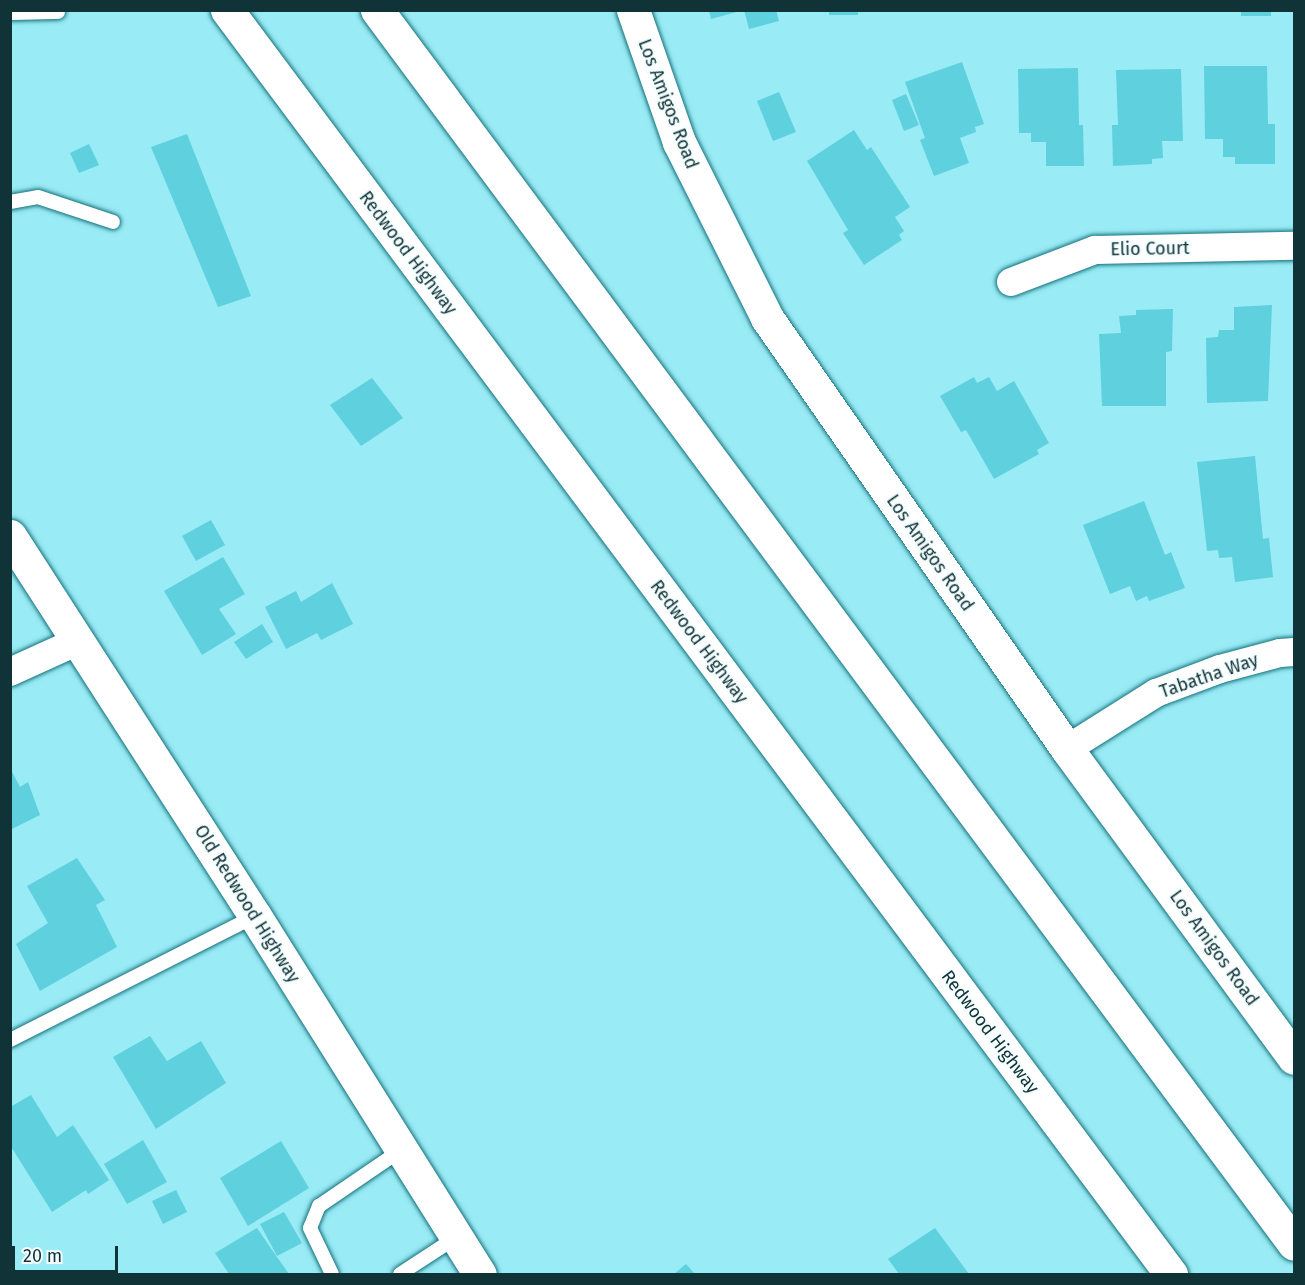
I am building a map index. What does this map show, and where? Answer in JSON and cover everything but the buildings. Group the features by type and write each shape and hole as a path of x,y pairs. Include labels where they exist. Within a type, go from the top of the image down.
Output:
{"main road":[{"name":"Redwood Highway","path":"227,10 1171,1275"},
{"path":"376,10 1294,1244"},
{"name":"Los Amigos Road","path":"633,10 679,142 767,318 1067,749 1294,1058"},
{"name":"Old Redwood Highway","path":"10,536 255,916 480,1275"}],"street":[{"name":"Elio Court","path":"1011,282 1095,250 1294,246"},
{"path":"10,672 78,641"},
{"name":"Tabatha Way","path":"1067,749 1156,693 1220,669 1280,653 1294,652"}],"lane":[{"path":"10,13 58,12"},
{"path":"10,202 38,197 113,222"},
{"path":"10,1041 255,916"},
{"path":"332,1275 310,1228 319,1206 401,1150"},
{"path":"400,1275 457,1237"}]}
